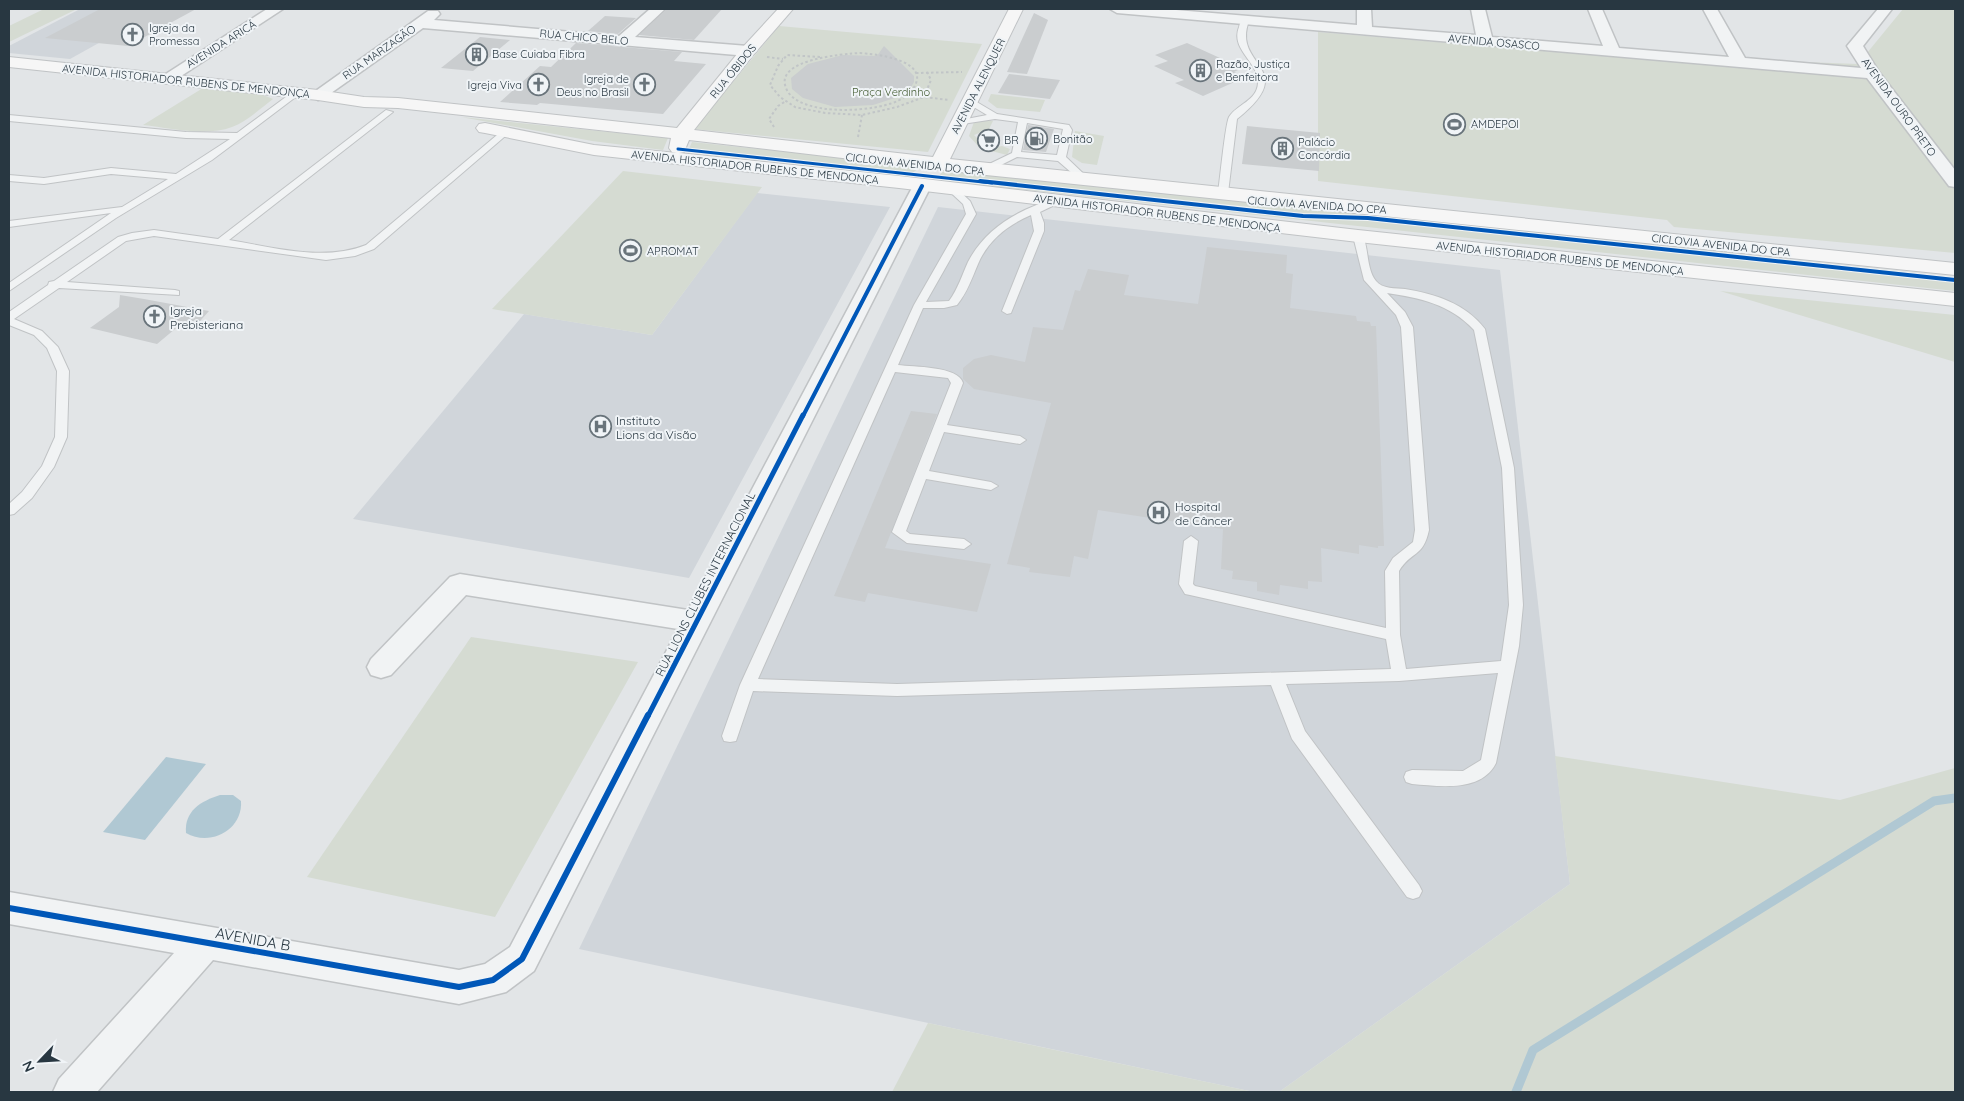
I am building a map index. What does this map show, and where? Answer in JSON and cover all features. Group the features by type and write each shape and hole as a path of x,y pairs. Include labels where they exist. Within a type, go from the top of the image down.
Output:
{"main road":[{"name":"RUA ÓBIDOS","path":"681,135 748,51 786,9"},
{"name":"AVENIDA ALENQUER","path":"939,163 1016,9"},
{"name":"AVENIDA HISTORIADOR RUBENS DE MENDONÇA","path":"9,62 318,95 364,102 398,103 540,118 986,169 1955,269"},
{"name":"AVENIDA HISTORIADOR RUBENS DE MENDONÇA","path":"364,102 389,112 506,132 594,150 1358,236 1955,300"},
{"path":"506,132 540,118"},
{"path":"676,159 681,135"}],"street":[{"name":"AVENIDA ARICÁ","path":"166,78 276,9"},
{"name":"RUA MARZAGÃO","path":"318,95 440,9"},
{"path":"622,40 658,9"},
{"name":"AVENIDA OSASCO","path":"1126,9 1246,15 1365,32 1872,74"},
{"path":"1364,9 1365,32"},
{"path":"1478,9 1485,42"},
{"path":"1595,9 1613,52"},
{"path":"1710,9 1740,63"},
{"name":"AVENIDA OURO PRETO","path":"1886,9 1855,46 1872,74 1955,182"},
{"name":"RUA CHICO BELO","path":"420,23 748,51"},
{"name":"RUA LIONS CLUBES INTERNACIONAL","path":"493,980 522,958 922,186"},
{"path":"381,667 460,584 697,622"},
{"name":"AVENIDA B","path":"9,908 459,988 493,980"},
{"path":"72,1092 206,943"}],"lane":[{"path":"1223,193 1233,118 1254,100 1262,89 1263,78 1241,43 1241,27 1246,15"},
{"path":"9,288 114,216 239,136 291,92"},
{"path":"9,178 44,181 66,176 111,171 173,178 225,136 291,92"},
{"path":"970,101 995,116"},
{"path":"219,243 389,112"},
{"path":"959,123 995,116 1066,127 1068,130 1062,158"},
{"path":"9,118 186,135 239,136"},
{"path":"1016,154 1023,120"},
{"path":"9,317 53,284 122,239 136,235 154,233 326,257 355,253 370,247 506,132"},
{"path":"986,169 1016,154 1062,158 1082,178"},
{"path":"730,736 748,685 919,305 971,214 968,203 952,189"},
{"path":"919,305 944,305 953,302 982,246 1011,219 1058,201"},
{"path":"9,224 126,209"},
{"path":"1006,311 1039,230 1039,222 1034,210"},
{"path":"9,234 37,226 114,216"},
{"path":"1358,236 1369,280 1401,314 1407,327 1422,530 1419,544 1398,561 1392,571 1393,635 1399,675"},
{"path":"53,284 175,293"},
{"path":"1376,288 1420,295 1456,307 1470,317 1478,329 1508,468 1516,605 1512,646 1488,763 1479,774 1467,779 1412,777"},
{"path":"9,321 38,333 52,347 62,372 61,437 48,467 27,495 9,511"},
{"path":"890,368 951,375 956,379 958,384 942,428 899,532 907,538 964,544"},
{"path":"942,428 1020,440"},
{"path":"923,474 991,486"},
{"path":"1191,540 1186,584 1190,590 1198,594 1393,635"},
{"path":"748,685 897,690 1399,675 1508,666"},
{"path":"1276,679 1298,734 1413,891"}],"path":[{"path":"790,104 800,102 836,110 861,110 899,101 914,89 918,81 916,72 907,64 881,55 855,53 821,57 787,55 778,66 770,85 786,101 790,104 795,107 825,113 862,115 908,104 924,97 951,101"},
{"path":"800,102 790,94 785,86 786,77 799,66 821,57"},
{"path":"916,72 965,72 962,79"},
{"path":"924,97 931,80 928,72"},
{"path":"947,108 954,94"},
{"path":"774,128 769,119 778,106 786,101"},
{"path":"899,101 908,104"},
{"path":"857,139 862,115 861,110"}],"shaded area":[{"path":"80,9 160,9 70,59 9,53 9,46"},
{"name":"Instituto Lions da Visão","path":"757,193 890,207 689,578 353,519 524,314 652,335"},
{"name":"Hospital de Câncer","path":"938,207 1500,270 1570,884 1279,1092 1254,1092 579,949"}],"green space":[{"path":"44,9 77,9 9,42 9,26"},
{"path":"1903,9 1955,9 1955,253 1674,227 1667,220 1318,181 1318,32 1568,53 1858,64"},
{"name":"Praça Verdinho","path":"779,26 982,44 928,152 694,129"},
{"path":"203,88 263,95 273,99 243,122 222,130 200,132 143,125"},
{"path":"991,94 1045,100 1040,112 997,108 988,101"},
{"path":"461,117 668,138 663,150 592,141"},
{"path":"982,120 993,121 989,129 974,135 988,149 1002,146 1010,149 1007,155 980,148 969,136 974,122"},
{"path":"1075,131 1104,136 1097,165 1082,163 1072,157"},
{"path":"692,142 921,166 909,176 694,153 688,151"},
{"path":"945,169 1955,277 1955,291 935,180"},
{"name":"APROMAT","path":"623,171 762,187 652,335 492,309"},
{"path":"1720,291 1955,315 1955,362"},
{"path":"471,637 638,662 495,917 307,877"},
{"path":"1555,756 1840,800 1955,768 1955,1092 1279,1092 1570,884"},
{"path":"928,1023 1254,1092 892,1092"}],"water":[{"path":"166,757 206,764 145,840 103,832"},
{"path":"220,795 233,795 241,801 237,820 231,828 214,837 205,838 195,837 186,833 188,819 195,808 206,800"}],"building":[{"path":"100,9 196,9 128,46 45,38"},
{"path":"667,9 722,9 694,40 639,35"},
{"path":"1034,13 1048,20 1027,74 1007,72"},
{"path":"605,16 636,18 618,34 588,31"},
{"name":"Base Cuiaba Fibra","path":"480,37 510,40 473,71 441,68"},
{"path":"576,43 682,52 674,61 706,64 663,114 540,103 537,105 500,102 540,66 551,67"},
{"name":"Razão, Justiça e Benfeitora","path":"1187,43 1242,68 1234,72 1241,75 1234,78 1239,80 1203,96 1175,83 1184,80 1154,66 1168,61 1155,55"},
{"path":"884,46 914,76 914,82 910,89 895,98 873,105 835,107 803,98 792,89 791,78 808,64 843,55 877,56"},
{"path":"1009,74 1060,80 1050,99 998,93"},
{"name":"Bonitão","path":"1028,125 1054,129 1046,152 1023,150"},
{"name":"Palácio Concórdia","path":"1247,126 1320,133 1319,171 1242,164"},
{"path":"1207,247 1287,255 1286,273 1293,274 1290,308 1356,316 1357,321 1370,322 1371,326 1376,326 1384,546 1378,546 1378,548 1359,545 1359,554 1321,548 1322,582 1308,581 1308,589 1280,585 1279,595 1257,591 1257,582 1232,579 1233,571 1221,569 1223,529 1098,510 1088,559 1074,556 1070,577 1029,572 1030,568 1007,564 1051,403 974,389 963,379 963,368 974,359 991,355 1025,362 1033,327 1063,330 1075,290 1080,291 1088,269 1129,275 1124,295 1198,304"},
{"name":"Igreja Prebisteriana","path":"120,295 209,311 194,328 181,324 157,344 90,328 119,307"},
{"path":"911,411 937,414 885,548 991,564 977,612 868,593 865,602 834,596"}],"waterway":[{"path":"1516,1092 1533,1050 1934,801 1955,798"}],"cycle path":[{"name":"CICLOVIA AVENIDA DO CPA","path":"678,149 1303,216 1368,218 1955,280"},
{"path":"9,908 459,987 493,980 522,959 922,186"}],"place":[{"name":"Igreja da Promessa","path":"133,34"},
{"name":"Base Cuiaba Fibra","path":"476,54"},
{"name":"Razão, Justiça e Benfeitora","path":"1200,70"},
{"name":"Igreja Viva","path":"538,85"},
{"name":"Igreja de Deus no Brasil","path":"645,85"},
{"name":"AMDEPOl","path":"1455,124"},
{"name":"Bonitão","path":"1037,139"},
{"name":"BR","path":"988,140"},
{"name":"Palácio Concórdia","path":"1282,148"},
{"name":"APROMAT","path":"631,251"},
{"name":"Igreja Prebisteriana","path":"154,317"},
{"name":"Instituto Lions da Visão","path":"600,427"},
{"name":"Hospital de Câncer","path":"1159,513"}]}
